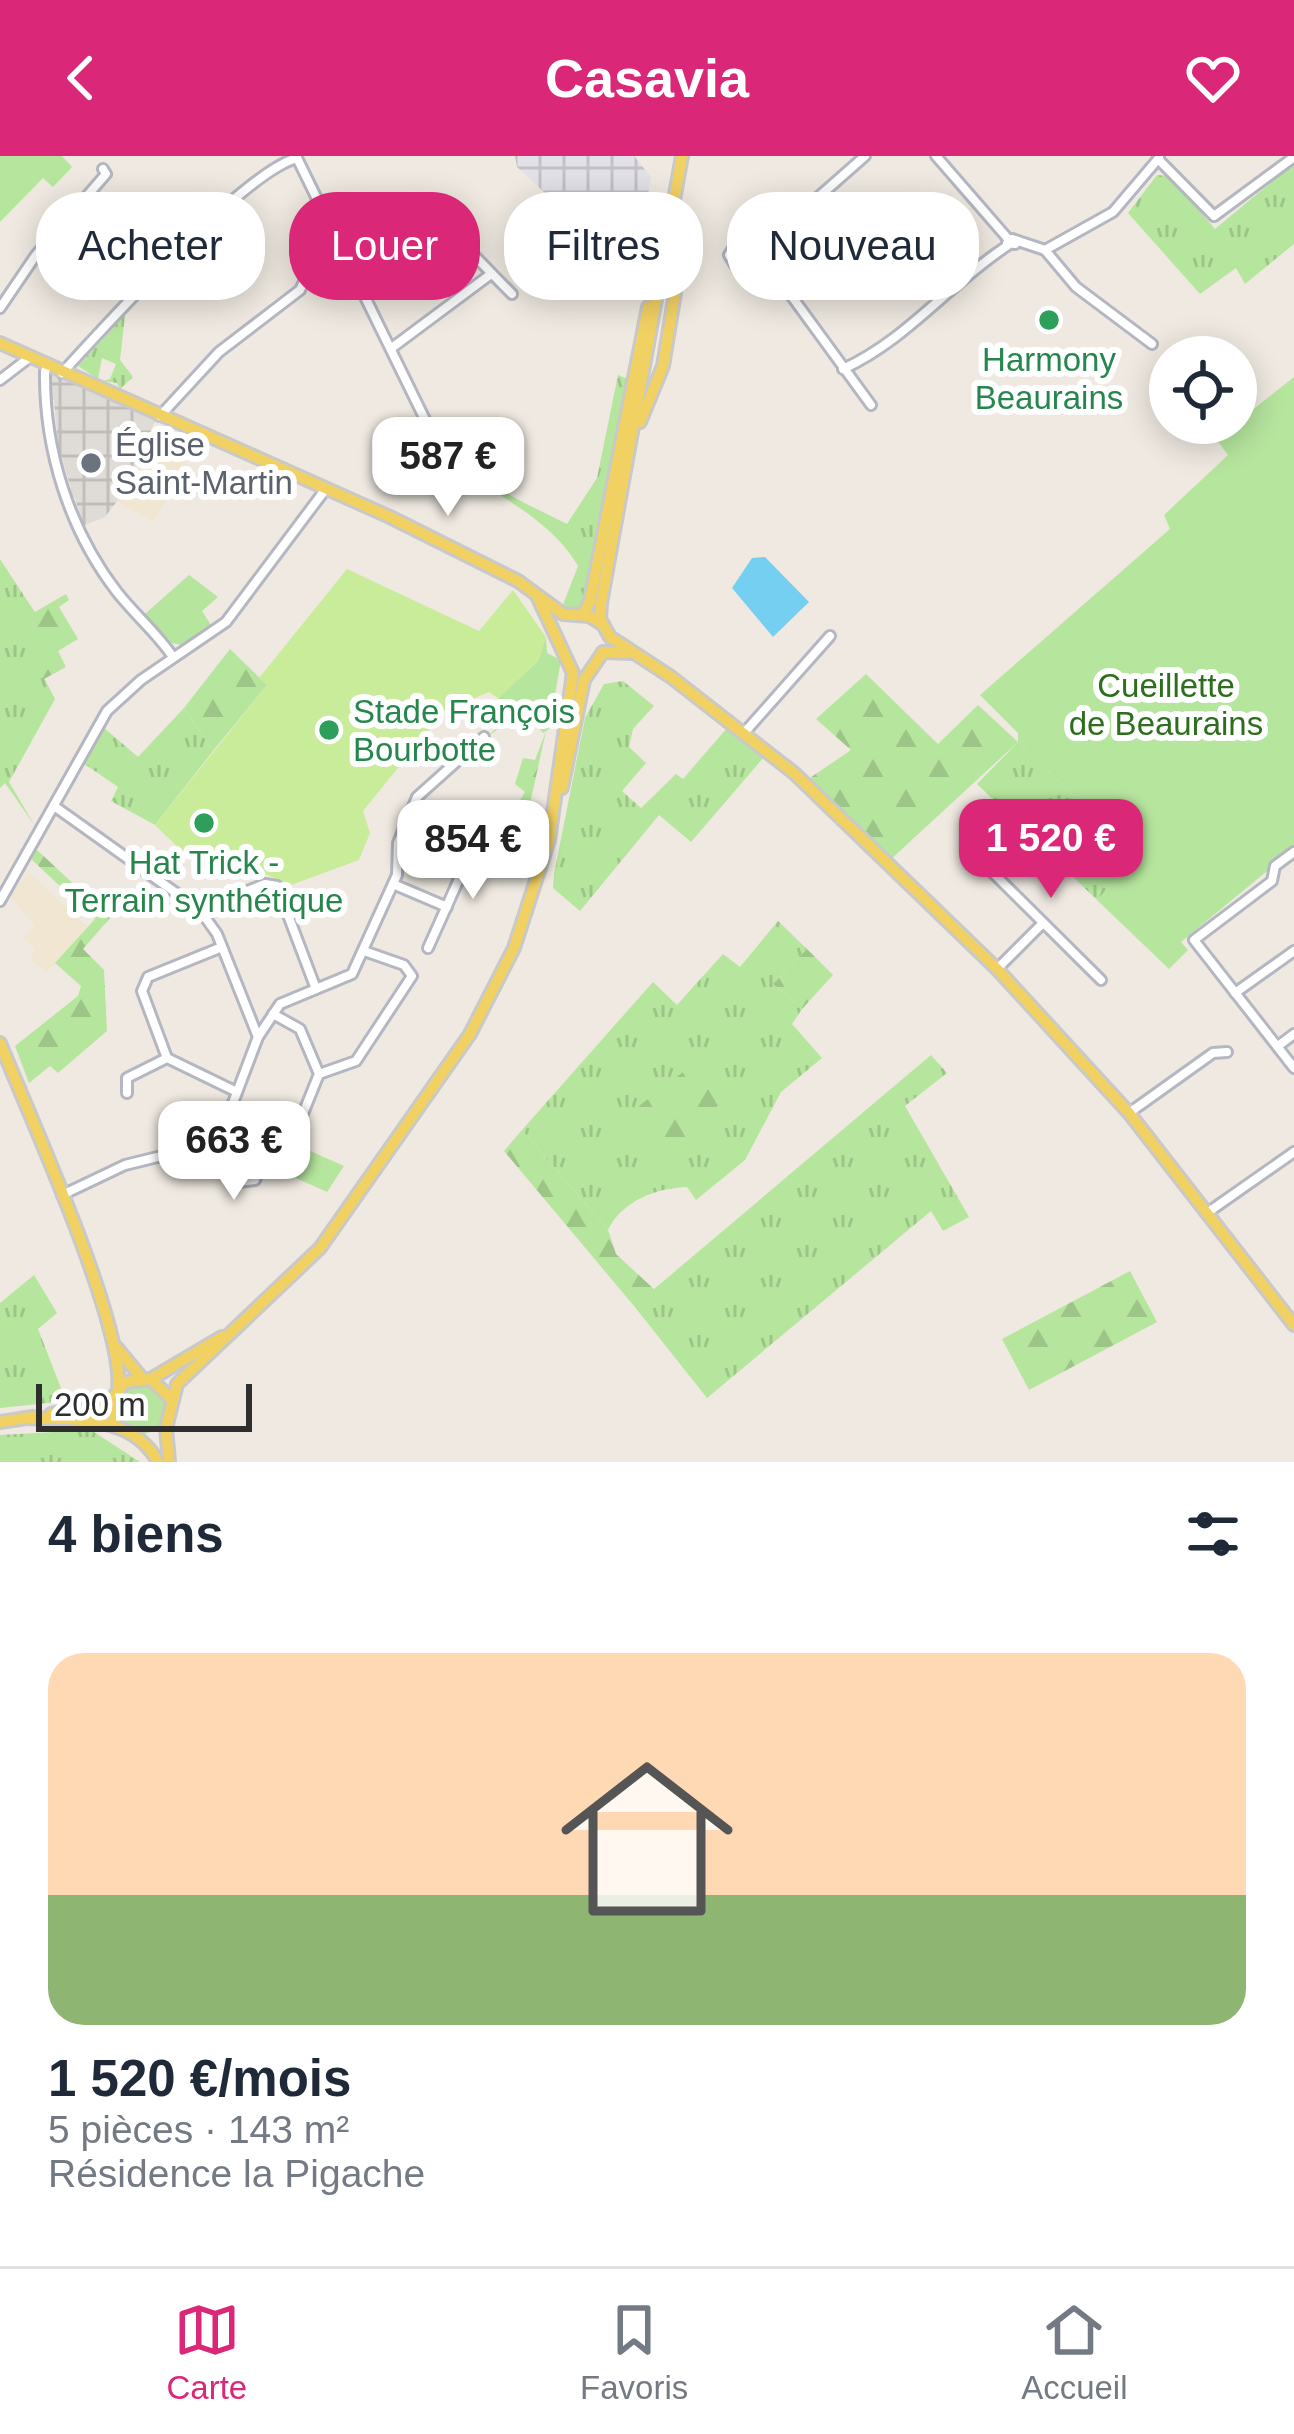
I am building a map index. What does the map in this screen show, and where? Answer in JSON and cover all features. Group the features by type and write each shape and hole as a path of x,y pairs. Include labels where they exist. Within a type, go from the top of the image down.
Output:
{"main road":[{"path":"169,1462 166,1428 176,1384 320,1248 470,1034 522,928 592,662 603,652 626,471 679,156"},
{"path":"559,635 590,601 679,156"},
{"path":"626,471 663,366 674,300"},
{"path":"6,346 474,558 538,598 604,629 744,733 841,815 998,969 1129,1113 1294,1325"},
{"path":"538,598 559,635 561,650 571,660 592,662"},
{"path":"603,652 636,655"},
{"path":"556,808 571,660"},
{"path":"0,1043 114,1343 118,1388 111,1400 115,1425"},
{"path":"118,1388 230,1332"},
{"path":"114,1343 171,1400"},
{"path":"0,1422 111,1400"},
{"path":"27,1418 115,1425 138,1439 158,1462"},
{"path":"138,1439 166,1428"}],"street":[{"path":"825,192 865,156"},
{"path":"936,156 1010,243 1046,250 1076,287 1149,342"},
{"path":"1046,250 1113,212 1159,157 1214,216 1294,157"},
{"path":"64,370 263,176 301,159 317,192"},
{"path":"0,308 36,255 97,188 106,174 103,169"},
{"path":"843,369 909,328 980,262 1010,243"},
{"path":"480,264 504,287"},
{"path":"392,347 491,274"},
{"path":"160,416 219,352 289,298"},
{"path":"369,300 436,442"},
{"path":"790,300 872,405"},
{"path":"0,380 28,359"},
{"path":"48,365 50,447 74,511 113,587 173,657"},
{"path":"0,901 107,711 173,657 226,622 325,490"},
{"path":"744,733 830,635"},
{"path":"61,1196 110,1171 191,1151 215,1137 272,1013 280,1004 352,974 395,879 398,844 417,797 484,737"},
{"path":"54,806 200,910 222,947 258,1037"},
{"path":"428,948 447,907 469,835"},
{"path":"970,850 1101,980"},
{"path":"1294,852 1275,866 1272,881 1194,940 1294,1068"},
{"path":"395,879 447,907"},
{"path":"200,910 265,884 277,886 316,989"},
{"path":"998,969 1042,923"},
{"path":"222,947 148,977 142,985 167,1058 238,1092"},
{"path":"319,1074 356,1061 412,976 404,965 364,951"},
{"path":"1235,992 1294,951"},
{"path":"272,1013 300,1029 319,1074 296,1131"},
{"path":"1278,1046 1294,1034"},
{"path":"1129,1113 1213,1053 1227,1052"},
{"path":"127,1093 127,1078 167,1058"},
{"path":"215,1137 238,1182 255,1180 262,1164"},
{"path":"1207,1213 1294,1152"}],"shaded area":[{"path":"515,156 634,156 651,177 648,192 544,192 517,167"},
{"path":"56,373 156,419 124,492 105,517 83,526 75,498 67,493 71,488 58,446 54,400 48,402 47,378"},
{"path":"148,446 188,464 153,521 114,500"},
{"path":"29,873 87,927 47,972 31,960 35,949 24,938 35,926 9,895"}],"green space":[{"path":"0,156 62,156 72,167 53,187 43,178 0,222"},
{"path":"1294,163 1294,244 1245,284 1236,268 1200,294 1128,213 1157,175 1169,176 1215,229"},
{"path":"125,315 120,360 133,377 120,389 117,383 103,381 110,379 116,364 102,358 98,379 78,366"},
{"path":"618,375 628,379 588,597 578,612 561,610 578,566 565,547 531,516 434,448 440,439 482,478 567,524 597,478"},
{"name":"Cueillette de Beaurains","path":"1294,377 1294,849 1181,942 1188,950 1169,969 1097,900 1138,858 1018,742 1018,733 980,695 1170,529 1164,515 1228,455 1220,444 1257,444 1257,406"},
{"path":"0,559 38,617 22,635 55,699 9,782 35,826 5,783 0,788"},
{"name":"Stade François Bourbotte","path":"347,569 479,631 513,590 546,637 539,660 498,698 489,692 445,710 363,811 370,833 359,860 291,885 260,872 251,851 201,870 155,825 267,685 259,678"},
{"path":"189,575 218,597 202,611 211,625 181,645 172,643 145,614"},
{"path":"66,594 69,600 59,607 78,639 58,651 66,667 44,679 21,634 37,617 35,612"},
{"path":"546,637 547,653 561,660 549,729 543,733 523,708 488,737 509,713 498,698 538,661"},
{"path":"230,649 267,685 213,751 184,708"},
{"path":"866,674 938,744 978,705 1018,742 889,861 804,782 851,750 816,719"},
{"path":"623,681 654,706 633,729 629,747 646,763 622,791 641,808 676,774 683,779 727,728 764,757 691,842 659,815 580,911 553,888 554,874 585,718 604,684"},
{"path":"184,708 213,751 155,825 111,801 118,787 83,763 103,727 138,757"},
{"path":"546,731 522,840 499,835 525,792 515,784 523,758 535,760"},
{"path":"1018,742 1138,858 1097,900 977,784"},
{"path":"36,849 110,918 83,949 104,970 107,1031 58,1073 50,1066 29,1083 15,1046 78,996 81,986 55,963 95,919 30,858"},
{"path":"778,921 807,949 773,984 802,1009 792,1024 822,1058 781,1092 745,1160 696,1200 687,1187 652,1193 622,1211 608,1230 522,1130 653,982 677,1005 723,954 740,967"},
{"path":"807,949 833,975 802,1009 773,984"},
{"path":"931,1055 947,1073 905,1106 969,1217 943,1231 931,1211 707,1398 634,1306"},
{"path":"687,1069 721,1102 674,1156 661,1162 639,1106"},
{"path":"522,1130 608,1230 616,1254 656,1291 634,1306 504,1151"},
{"path":"290,1142 344,1166 327,1192 278,1170"},
{"path":"1130,1271 1157,1322 1029,1390 1002,1339"},
{"path":"34,1275 57,1313 38,1329 66,1401 0,1408 0,1303"},
{"path":"141,1384 158,1392 166,1409 158,1426 141,1434 124,1426 116,1409 124,1392"},
{"path":"91,1430 140,1462 0,1462 0,1435"}],"water":[{"path":"765,557 809,602 773,637 732,588 752,558"}],"place":[{"name":"Harmony Beaurains","path":"1049,320"},
{"name":"Église Saint-Martin","path":"91,463"},
{"name":"Stade François Bourbotte","path":"329,730"},
{"name":"Hat Trick - Terrain synthétique","path":"204,823"}]}
